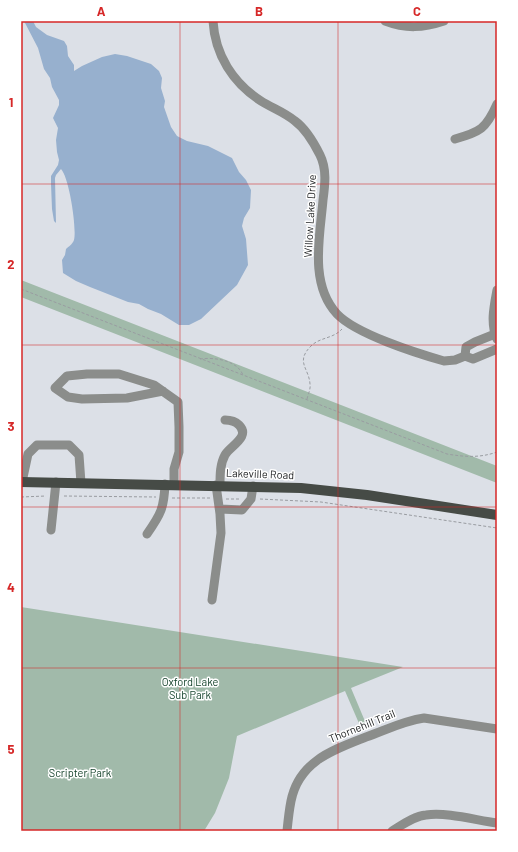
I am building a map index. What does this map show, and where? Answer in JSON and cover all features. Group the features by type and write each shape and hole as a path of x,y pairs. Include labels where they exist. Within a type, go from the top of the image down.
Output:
{"main road":[{"name":"Lakeville Road","path":"21,482 218,485 301,488 344,492 497,515"}],"street":[{"name":"Willow Lake Drive","path":"213,21 217,45 223,60 232,75 245,90 262,102 281,111 296,122 307,134 320,156 325,170 319,251 319,274 322,289 336,314 352,326 384,340 444,361 455,360 464,356 472,359 497,349"},
{"path":"385,21 397,26 413,27 444,21"},
{"path":"454,139 475,133 490,119 497,104"},
{"path":"464,356 466,347 475,342 496,336 493,315 497,290"},
{"path":"148,534 160,515 179,452 178,402 163,391 154,385 119,374 87,374 67,376 55,388 68,397 82,399 127,398 163,391"},
{"path":"212,600 221,533 218,485 221,467 225,454 238,442 242,436 242,428 234,421 225,420"},
{"path":"21,482 28,454 37,445 69,445 79,455 81,483"},
{"path":"51,530 56,482"},
{"path":"220,509 242,510 251,499 253,486"},
{"name":"Thornehill Trail","path":"287,831 292,799 300,779 313,762 338,748 392,726 424,718 497,729"},
{"path":"392,831 407,821 425,815 454,816 497,823"}],"path":[{"path":"21,289 448,454 471,457 489,455 497,452"},
{"path":"306,400 310,385 303,365 308,350 316,342 331,337 347,322"},
{"path":"200,359 216,359 230,363 240,369 244,376"},
{"path":"21,497 218,498 329,503 497,528"}],"green space":[{"path":"21,280 497,466 497,483 21,297"},
{"path":"21,607 403,667 351,688 367,726 361,728 345,691 237,736 229,778 215,813 204,831 21,831"}],"water":[{"path":"24,21 33,21 36,27 47,35 64,41 67,46 68,56 74,65 74,71 102,57 115,54 127,56 151,64 159,71 162,78 161,88 165,101 164,107 171,127 177,136 187,141 208,146 232,158 239,172 246,180 251,190 250,208 244,218 242,226 246,239 248,265 237,285 201,319 189,325 179,325 161,314 139,304 128,302 90,287 63,273 62,260 66,249 74,240 75,234 67,182 61,169 55,178 56,223 54,221 52,209 51,176 58,165 59,160 56,140 58,128 53,118 59,105 59,100 52,87 50,78 44,69 38,48"}],"park label":[{"name":"Oxford Lake Sub Park","path":"190,688"},
{"name":"Scripter Park","path":"80,773"}]}
